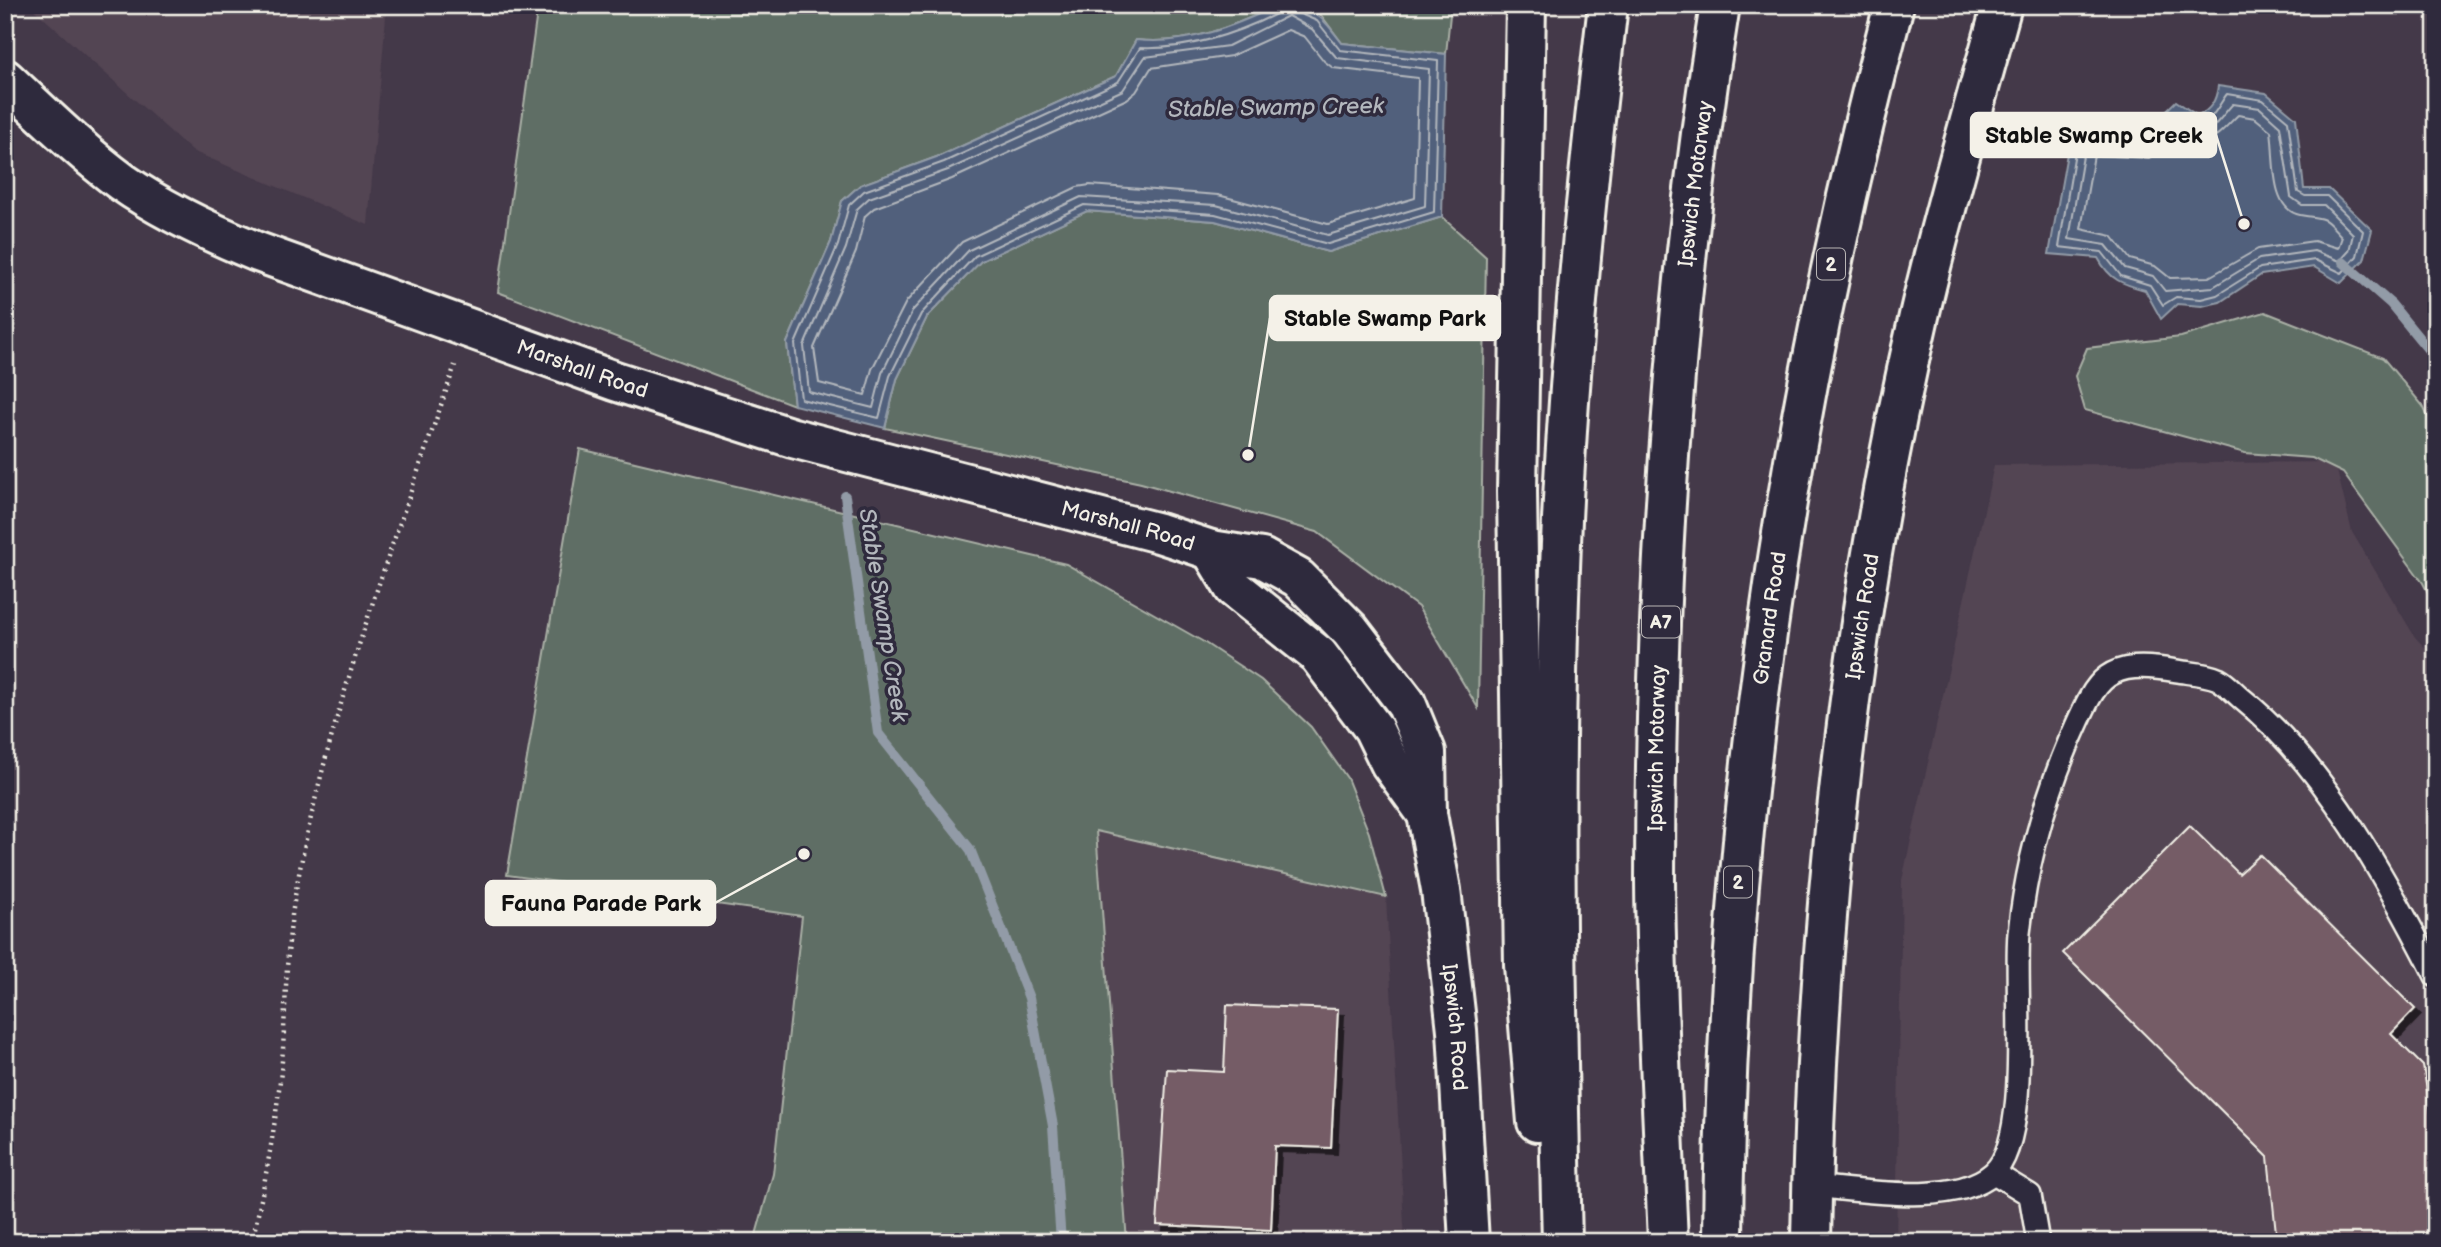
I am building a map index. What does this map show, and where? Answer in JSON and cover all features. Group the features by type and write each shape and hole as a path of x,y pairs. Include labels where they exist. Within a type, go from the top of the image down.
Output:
{"main road":[{"path":"1526,5 1517,491 1524,965 1532,1085 1555,1242"},
{"path":"1562,1242 1554,917 1562,521 1590,172 1608,5"},
{"name":"Ipswich Motorway","path":"1668,1242 1655,882 1660,643 1679,337 1693,198 1720,5"},
{"name":"Granard Road","path":"1723,1242 1727,1024 1759,674 1819,313 1894,5"},
{"name":"Ipswich Road","path":"1811,1242 1814,1085 1843,745 1885,483 1919,315 2002,5"},
{"name":"Marshall Road","path":"5,79 123,183 179,215 254,251 615,381 793,438 1159,533 1211,550 1234,588 1318,655 1373,728 1391,763 1427,814"},
{"name":"Ipswich Road","path":"1427,814 1441,890 1457,1030 1469,1242"}],"lane":[{"path":"1812,1186 1911,1194 1970,1187 1994,1172 2009,1152 2018,1053 2019,935 2033,841 2061,761 2093,689 2119,670 2148,665 2218,679 2272,722 2322,785 2397,899 2436,976"},
{"path":"1994,1172 2029,1195 2038,1242"}],"path":[{"path":"252,1242 264,1187 283,1050 285,965 295,895 327,751 468,328"}],"shaded area":[{"path":"29,5 387,5 368,225 192,151"},
{"path":"2335,462 2352,532 2415,637 2436,659 2436,1242 1896,1242 1902,880 1994,465"},
{"path":"1096,830 1386,897 1405,1242 1127,1242"}],"green space":[{"path":"538,5 1279,5 1209,33 1173,40 1136,40 1116,76 942,155 860,185 842,201 831,242 787,343 794,405 498,292"},
{"path":"1294,5 1451,5 1446,54 1342,43 1321,15"},
{"path":"1087,211 1215,221 1328,252 1442,217 1486,257 1478,708 1418,607 1317,532 1141,483 885,428 897,379 927,317 981,261"},
{"path":"2265,312 2383,358 2423,406 2436,434 2436,608 2423,583 2343,473 2312,458 2245,453 2085,410 2075,376 2087,348 2181,337"},
{"path":"580,449 1066,564 1202,641 1261,680 1311,727 1347,778 1369,833 1386,897 1096,831 1127,1242 754,1242 773,1174 802,916 507,875"}],"water":[{"path":"1279,5 1309,10 1323,20 1342,43 1446,54 1442,217 1328,252 1215,221 1087,211 981,261 927,317 897,379 885,428 794,405 787,343 831,242 842,201 860,185 942,155 1116,76 1136,40 1173,40 1209,33"},
{"path":"2218,86 2266,93 2296,118 2304,189 2329,189 2372,230 2364,260 2341,283 2314,267 2261,275 2220,302 2202,306 2177,304 2161,319 2145,290 2117,280 2098,258 2049,254 2072,125 2143,133 2176,101 2198,116 2203,113 2212,104"}],"building":[{"path":"2190,826 2239,874 2260,855 2415,1009 2391,1034 2423,1066 2436,1146 2436,1242 2277,1242 2268,1157 2063,953"},
{"path":"1227,1005 1338,1009 1331,1148 1275,1146 1271,1230 1157,1225 1167,1069 1224,1072"}],"waterway":[{"name":"Stable Swamp Creek","path":"2343,262 2391,304 2436,359"},
{"name":"Stable Swamp Creek","path":"845,496 878,733 970,849 1029,998 1053,1126 1061,1242"}],"place":[{"name":"Stable Swamp Creek","path":"2244,224"},
{"name":"Stable Swamp Park","path":"1248,455"},
{"name":"Fauna Parade Park","path":"804,854"}]}
